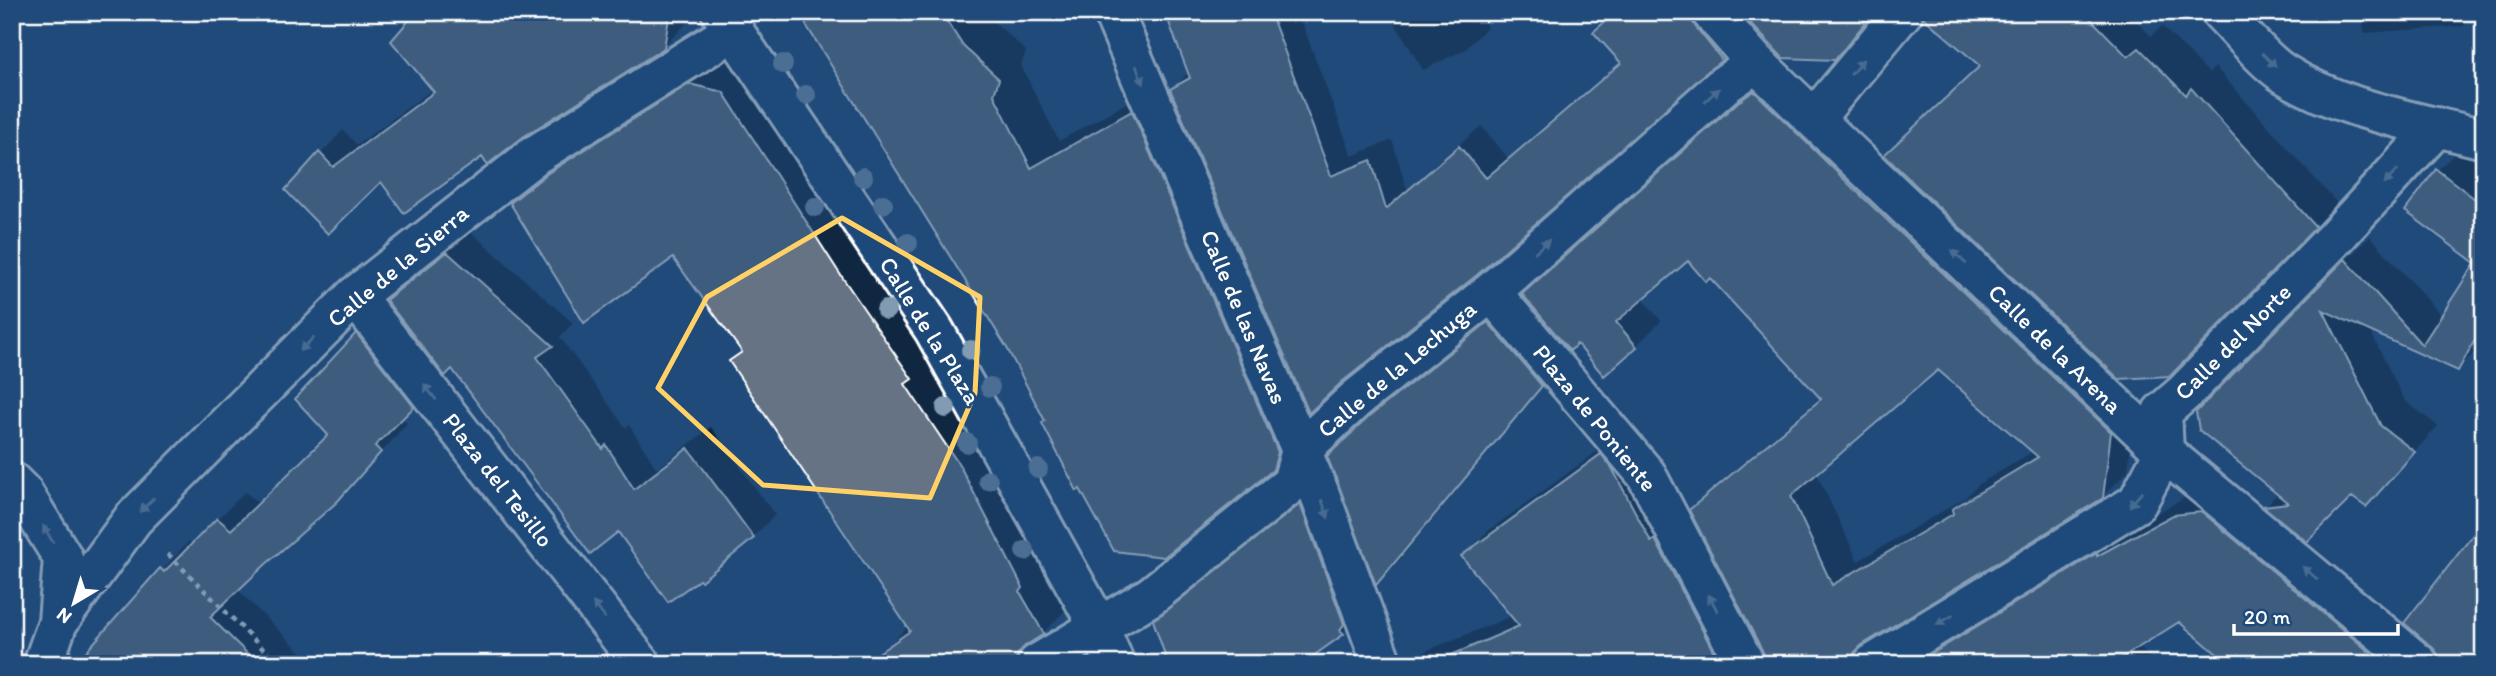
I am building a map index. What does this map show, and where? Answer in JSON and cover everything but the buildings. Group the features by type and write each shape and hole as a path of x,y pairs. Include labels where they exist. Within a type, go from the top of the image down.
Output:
{"street":[{"name":"Calle de las Navas","path":"1112,12 1319,492 1382,664"},
{"name":"Calle de la Arena","path":"1711,12 1756,63 2164,452 2419,664"},
{"path":"1814,119 1903,12"},
{"path":"2221,12 2281,72 2315,90 2352,105 2484,139"},
{"name":"Calle de la Sierra","path":"58,622 133,519 355,296 535,155 727,22"},
{"name":"Calle de la Plaza","path":"727,22 934,330 1099,627 1115,664"},
{"name":"Calle de la Lechuga","path":"1037,664 1151,596 1292,483 1301,450 1356,399 1491,292 1724,85 1756,63"},
{"name":"Calle del Norte","path":"2164,452 2162,412 2185,392 2332,241 2437,127"},
{"name":"Plaza de Poniente","path":"1491,292 1646,474 1745,664"},
{"name":"Plaza del Tesillo","path":"355,296 641,664"},
{"path":"1873,664 2137,503 2164,452"},
{"path":"12,482 23,493 63,558 58,622 43,664"}],"path":[{"path":"133,519 278,664"}],"highlighted area":[{"path":"842,218 980,297 975,393 930,498 763,485 658,388 707,297"}]}
